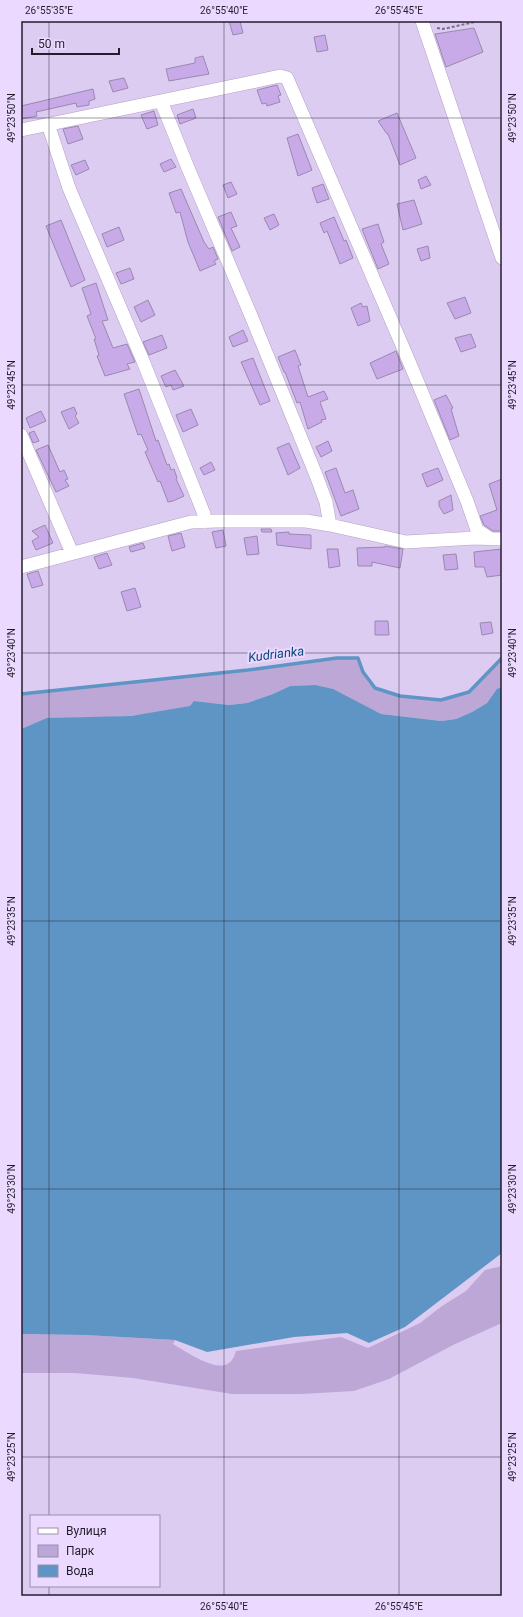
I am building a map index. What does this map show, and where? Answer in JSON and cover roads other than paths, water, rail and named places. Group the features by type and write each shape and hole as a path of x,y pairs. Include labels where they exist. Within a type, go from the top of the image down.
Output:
{"street":[{"path":"422,23 502,258"},
{"path":"21,130 280,76 287,78 408,360 477,530 497,539"},
{"path":"161,101 316,475 328,509 330,525"},
{"path":"48,124 69,188 148,374 205,522"},
{"path":"21,435 72,553"},
{"path":"21,567 178,526 205,522 306,521 406,542 497,539"}],"water":[{"path":"315,685 333,689 381,714 441,721 456,719 472,712 487,703 497,689 502,687 502,1253 405,1327 369,1343 347,1333 294,1337 207,1352 175,1340 85,1335 21,1334 21,729 47,718 131,716 190,706 194,701 229,705 247,703 290,686"}],"waterway":[{"name":"Kudrianka","path":"21,694 248,670 337,658 358,658 363,672 375,688 400,696 441,700 469,692 502,658"}]}
